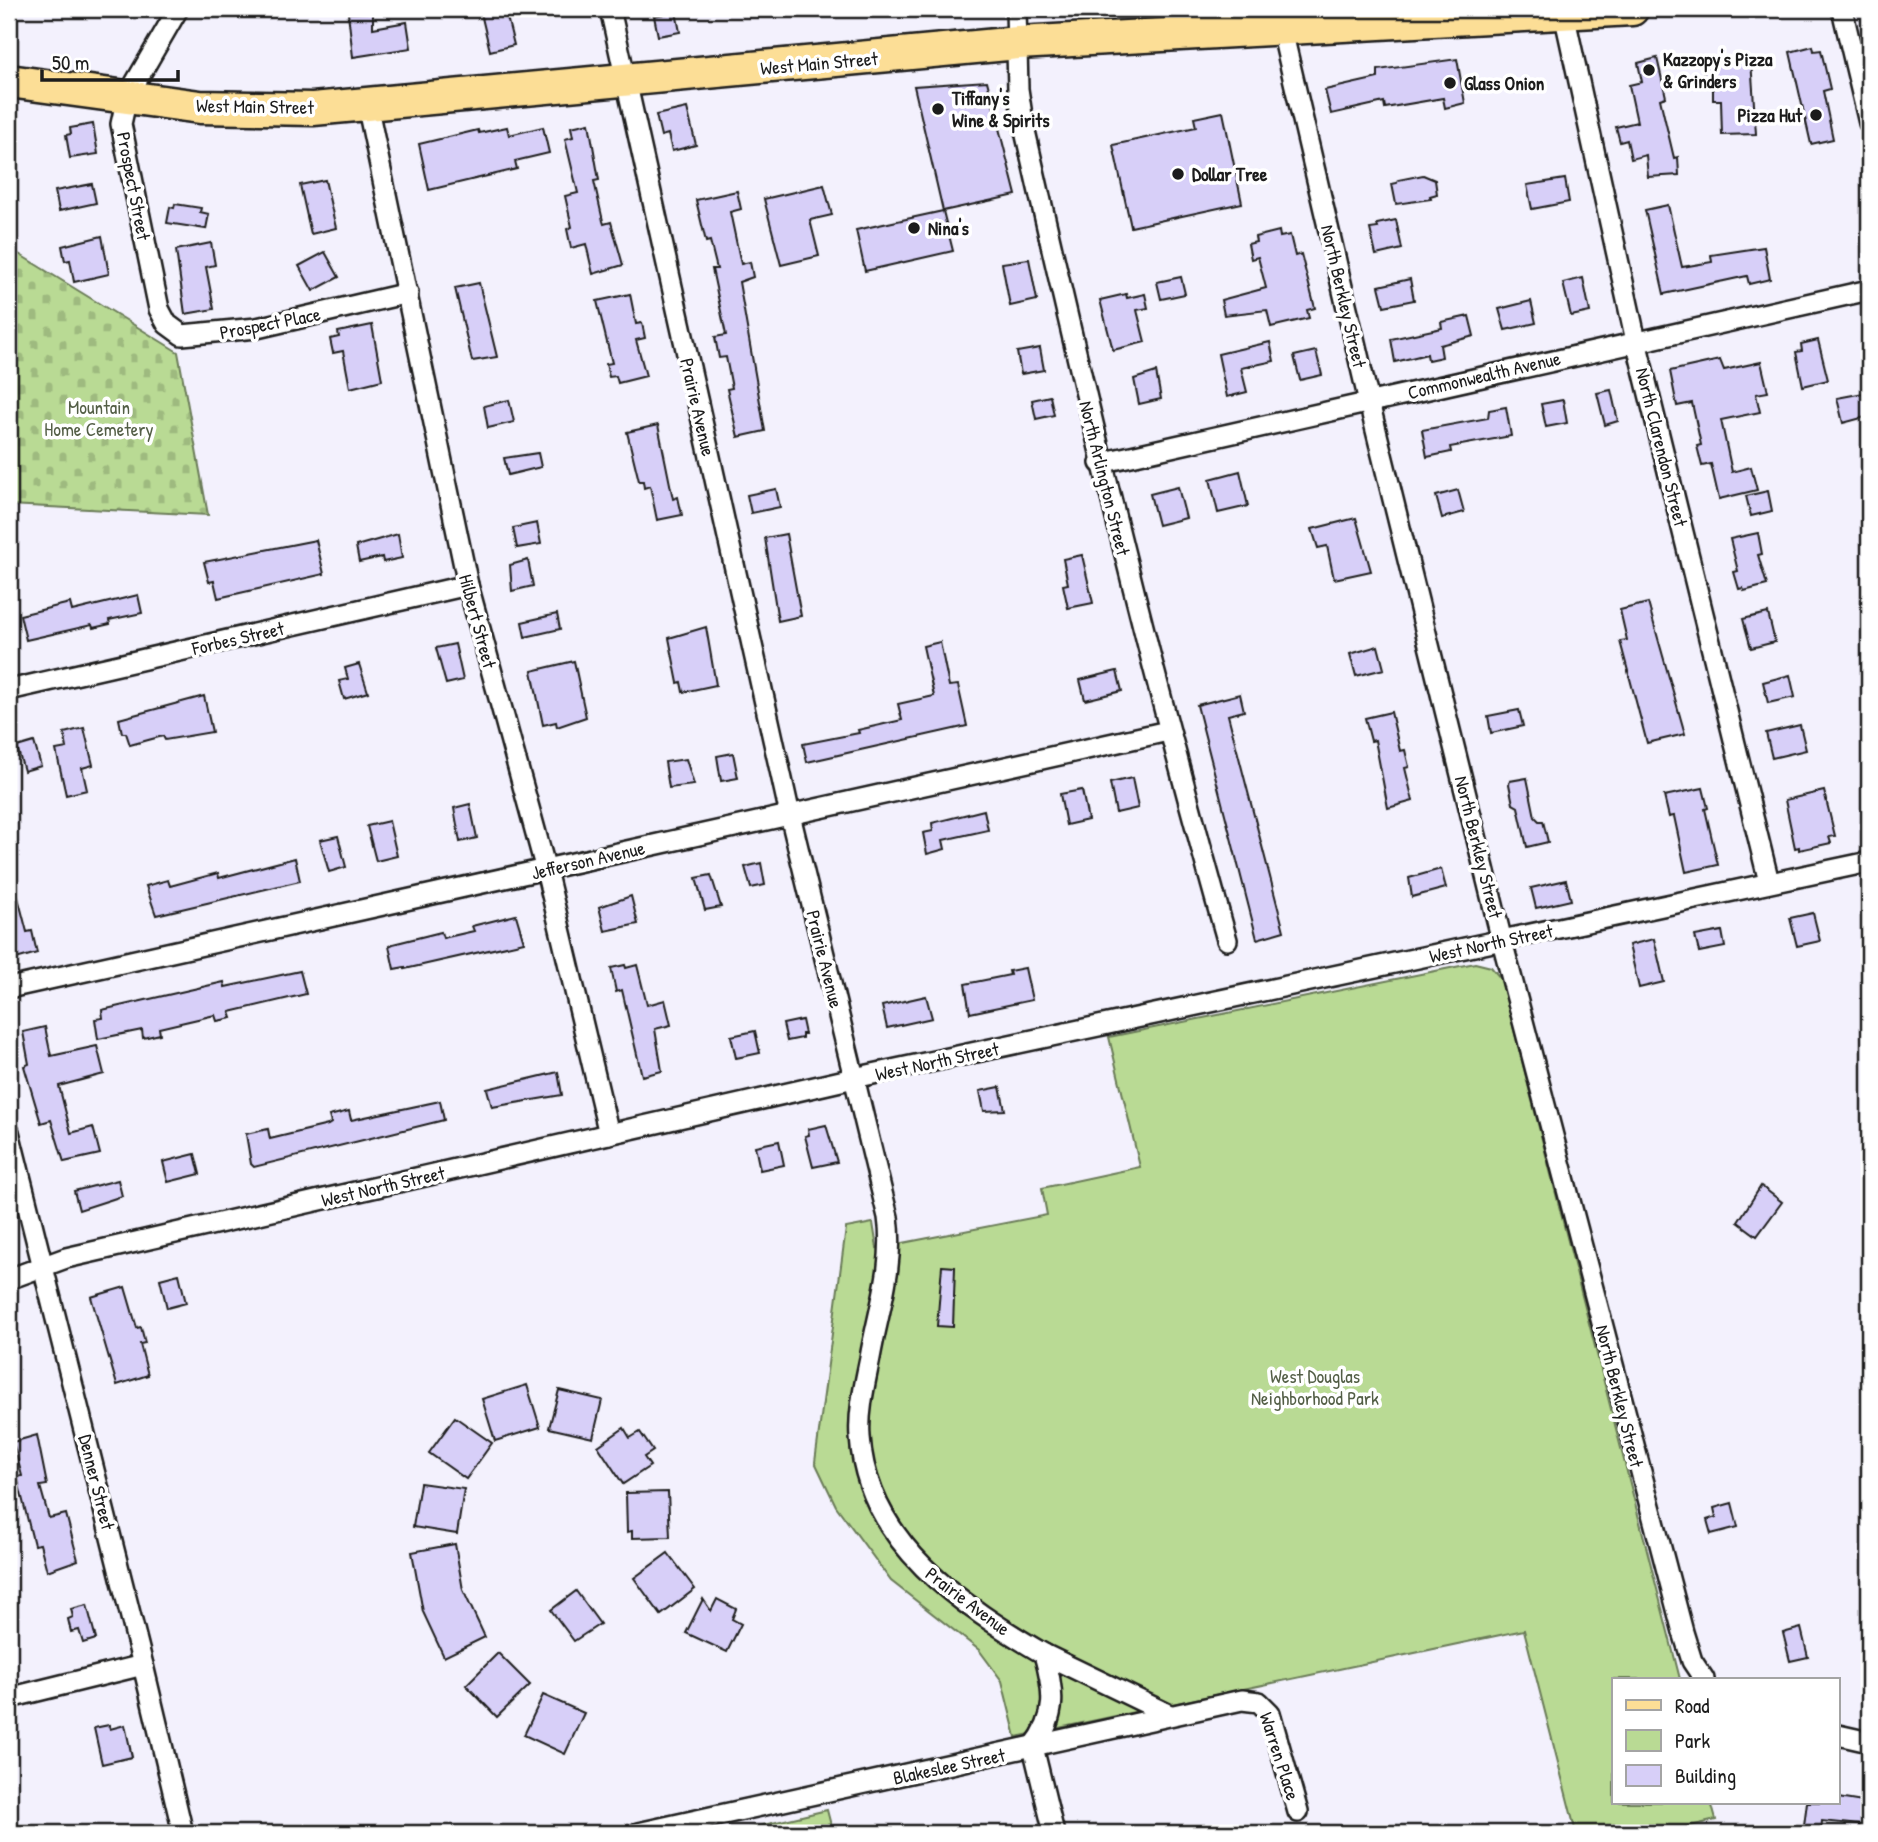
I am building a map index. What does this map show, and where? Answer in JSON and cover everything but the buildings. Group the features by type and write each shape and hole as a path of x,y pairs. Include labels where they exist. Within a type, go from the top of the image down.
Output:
{"main road":[{"name":"West Main Street","path":"9,81 242,109 367,104 1280,19 1632,9"}],"street":[{"name":"Prospect Street","path":"156,292 121,124 127,97 178,9"},
{"name":"Prairie Avenue","path":"610,9 790,815 892,1245 862,1406 860,1437 875,1499 909,1553 936,1580 1044,1654 1170,1715"},
{"name":"North Arlington Street","path":"1016,9 1018,89 1023,122 1100,463 1168,731 1227,940"},
{"path":"1842,9 1869,123"},
{"name":"North Clarendon Street","path":"1564,10 1636,341 1769,882"},
{"name":"North Berkley Street","path":"1280,19 1369,402 1502,941 1665,1567 1692,1661 1702,1678"},
{"name":"Hilbert Street","path":"367,104 468,585 545,870 609,1134"},
{"name":"Commonwealth Avenue","path":"1100,463 1869,290"},
{"name":"Prospect Place","path":"156,292 167,324 182,335 257,328 408,293"},
{"name":"Forbes Street","path":"9,690 468,585"},
{"name":"Jefferson Avenue","path":"9,988 1168,731"},
{"name":"West North Street","path":"9,1279 66,1258 854,1078 1869,862"},
{"name":"Denner Street","path":"9,1132 183,1833"},
{"path":"1044,1654 1054,1700 1047,1727 1033,1747 1054,1833"},
{"path":"9,1698 143,1665"},
{"name":"Blakeslee Street","path":"638,1833 1234,1701 1259,1702"},
{"name":"Warren Place","path":"1259,1702 1270,1713 1298,1812"},
{"path":"1840,1735 1869,1742"}],"green space":[{"name":"Mountain Home Cemetery","path":"9,248 178,352 208,515 9,505"},
{"name":"West Douglas Neighborhood Park","path":"1475,963 1491,967 1501,979 1680,1678 1612,1678 1612,1804 1712,1804 1716,1820 1660,1833 1576,1833 1524,1630 1016,1737 1002,1681 979,1650 891,1581 836,1506 815,1462 846,1228 873,1223 877,1248 1047,1215 1042,1188 1140,1167 1109,1037"},
{"path":"827,1810 833,1833 730,1833"}],"place":[{"name":"Kazzopy's Pizza & Grinders","path":"1649,70"},
{"name":"Glass Onion","path":"1450,83"},
{"name":"Tiffany's Wine & Spirits","path":"938,109"},
{"name":"Pizza Hut","path":"1816,115"},
{"name":"Dollar Tree","path":"1178,174"},
{"name":"Nina's","path":"914,228"}]}
